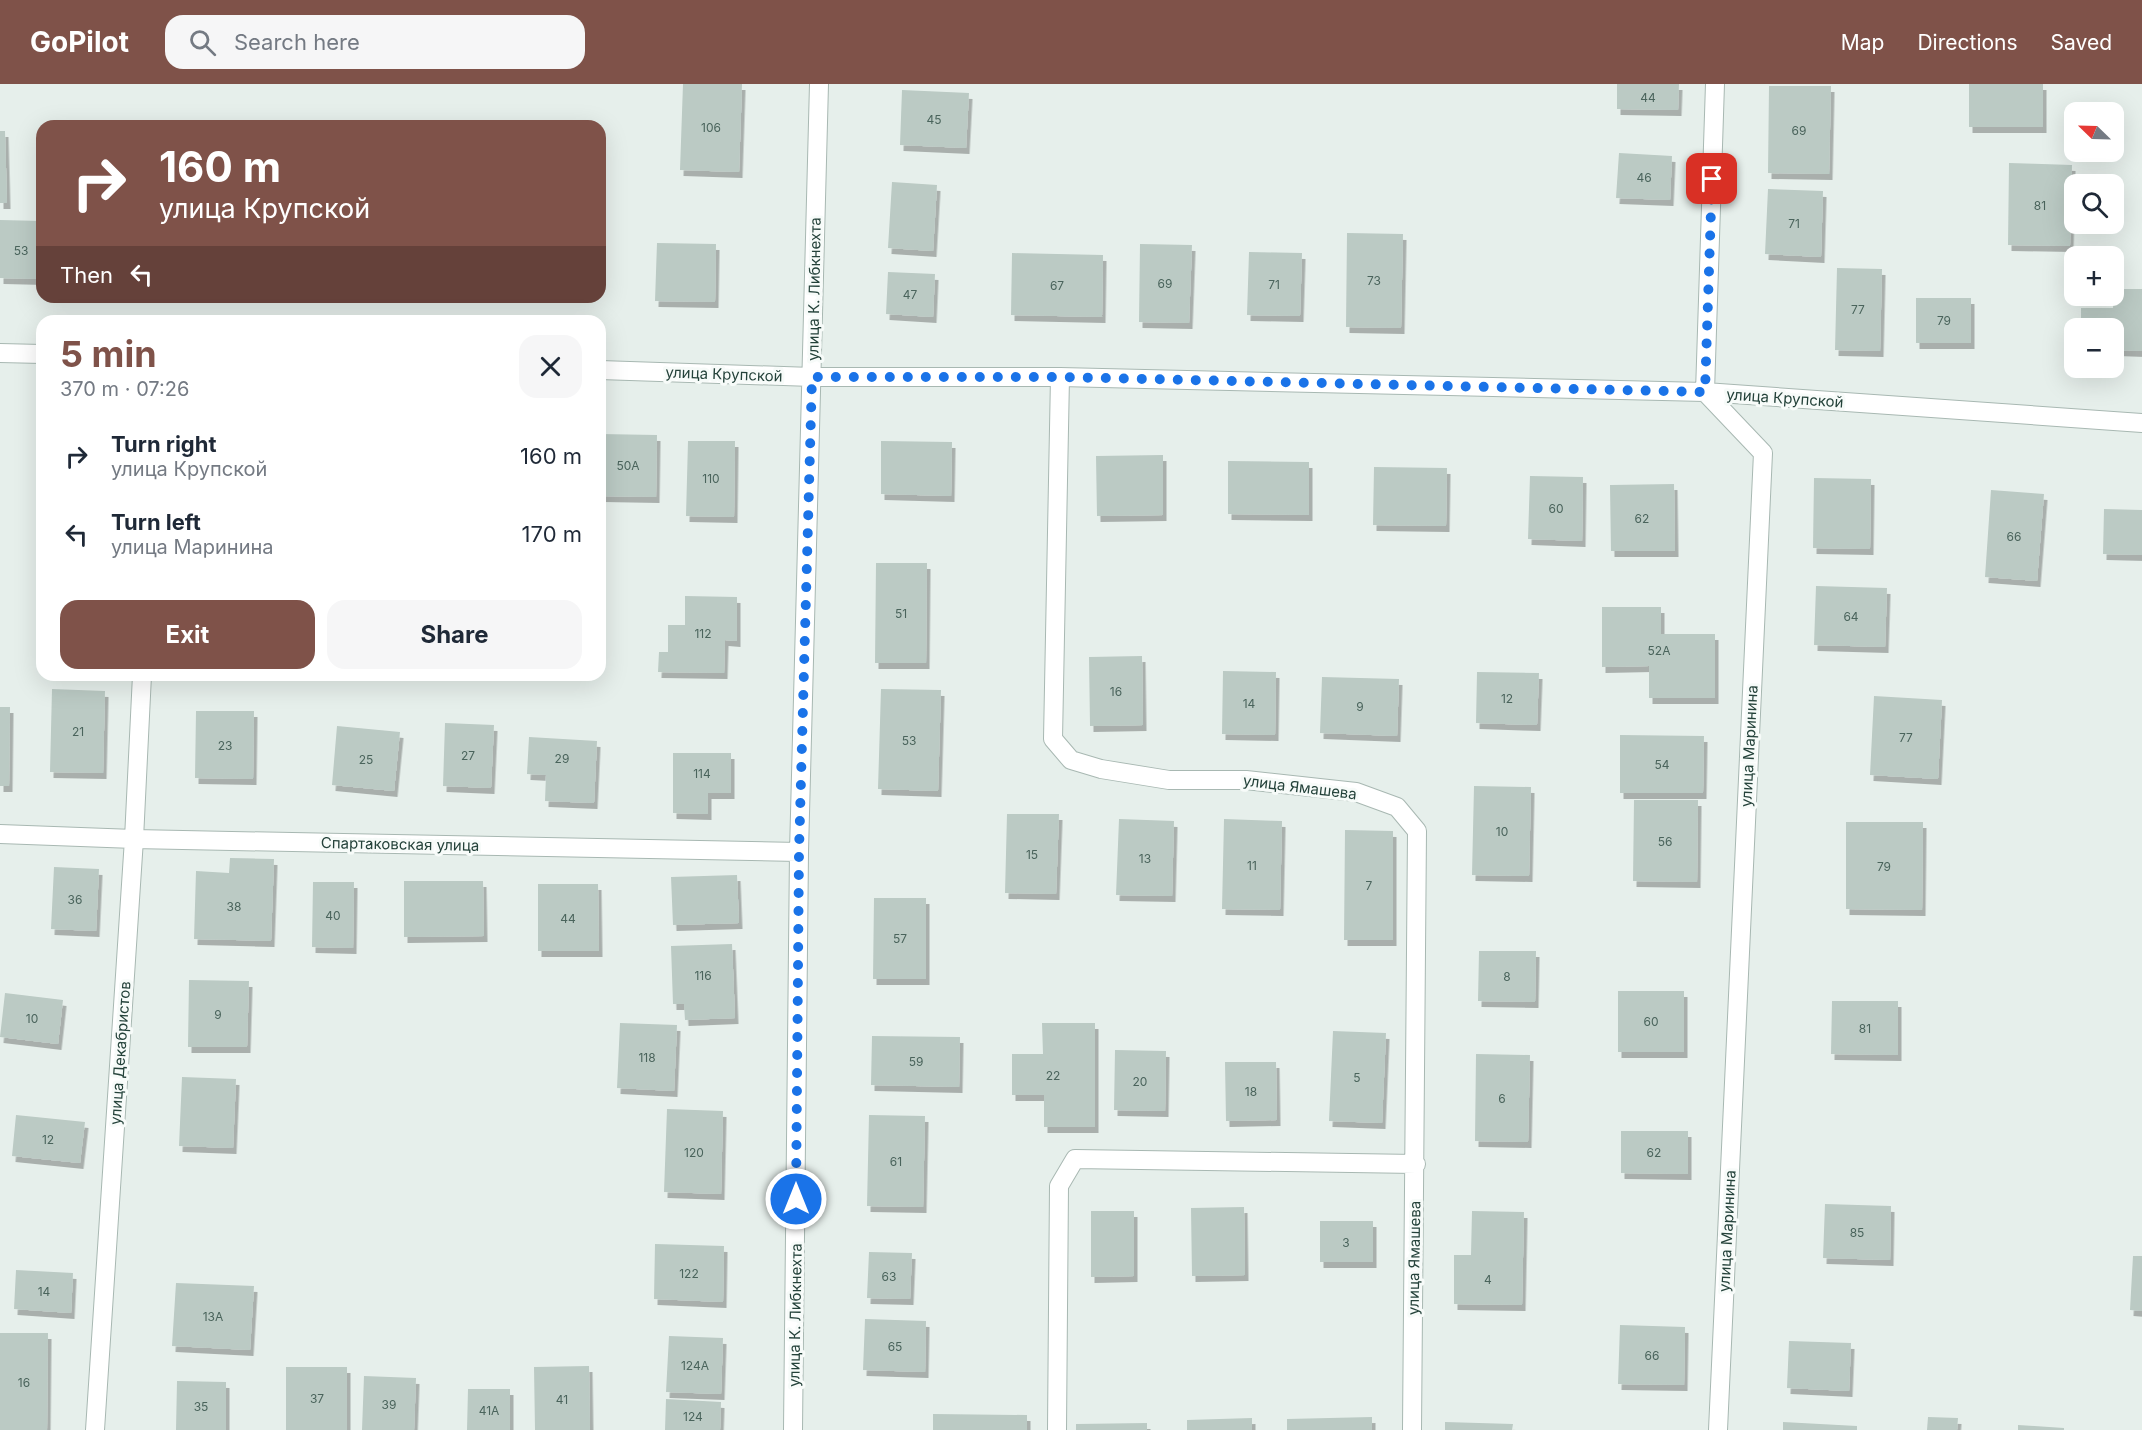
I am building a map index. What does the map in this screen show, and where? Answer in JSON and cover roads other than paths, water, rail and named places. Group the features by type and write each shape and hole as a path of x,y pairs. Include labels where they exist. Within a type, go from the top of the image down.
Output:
{"street":[{"name":"улица К. Либкнехта","path":"793,1430 799,852 819,84"},
{"path":"1705,392 1715,84"},
{"path":"0,353 36,354"},
{"name":"улица Крупской","path":"606,370 812,377 1060,377 1705,392 2142,423"},
{"name":"улица Ямашева","path":"1060,377 1053,739 1071,760 1101,769 1169,780 1246,780 1318,786 1356,792 1397,807 1417,831 1412,1430"},
{"name":"улица Маринина","path":"1705,392 1763,453 1718,1430"},
{"name":"улица Декабристов","path":"95,1430 134,839 142,681"},
{"name":"Спартаковская улица","path":"0,834 134,839 799,852"},
{"path":"1057,1430 1059,1186 1075,1159 1416,1164"}]}
